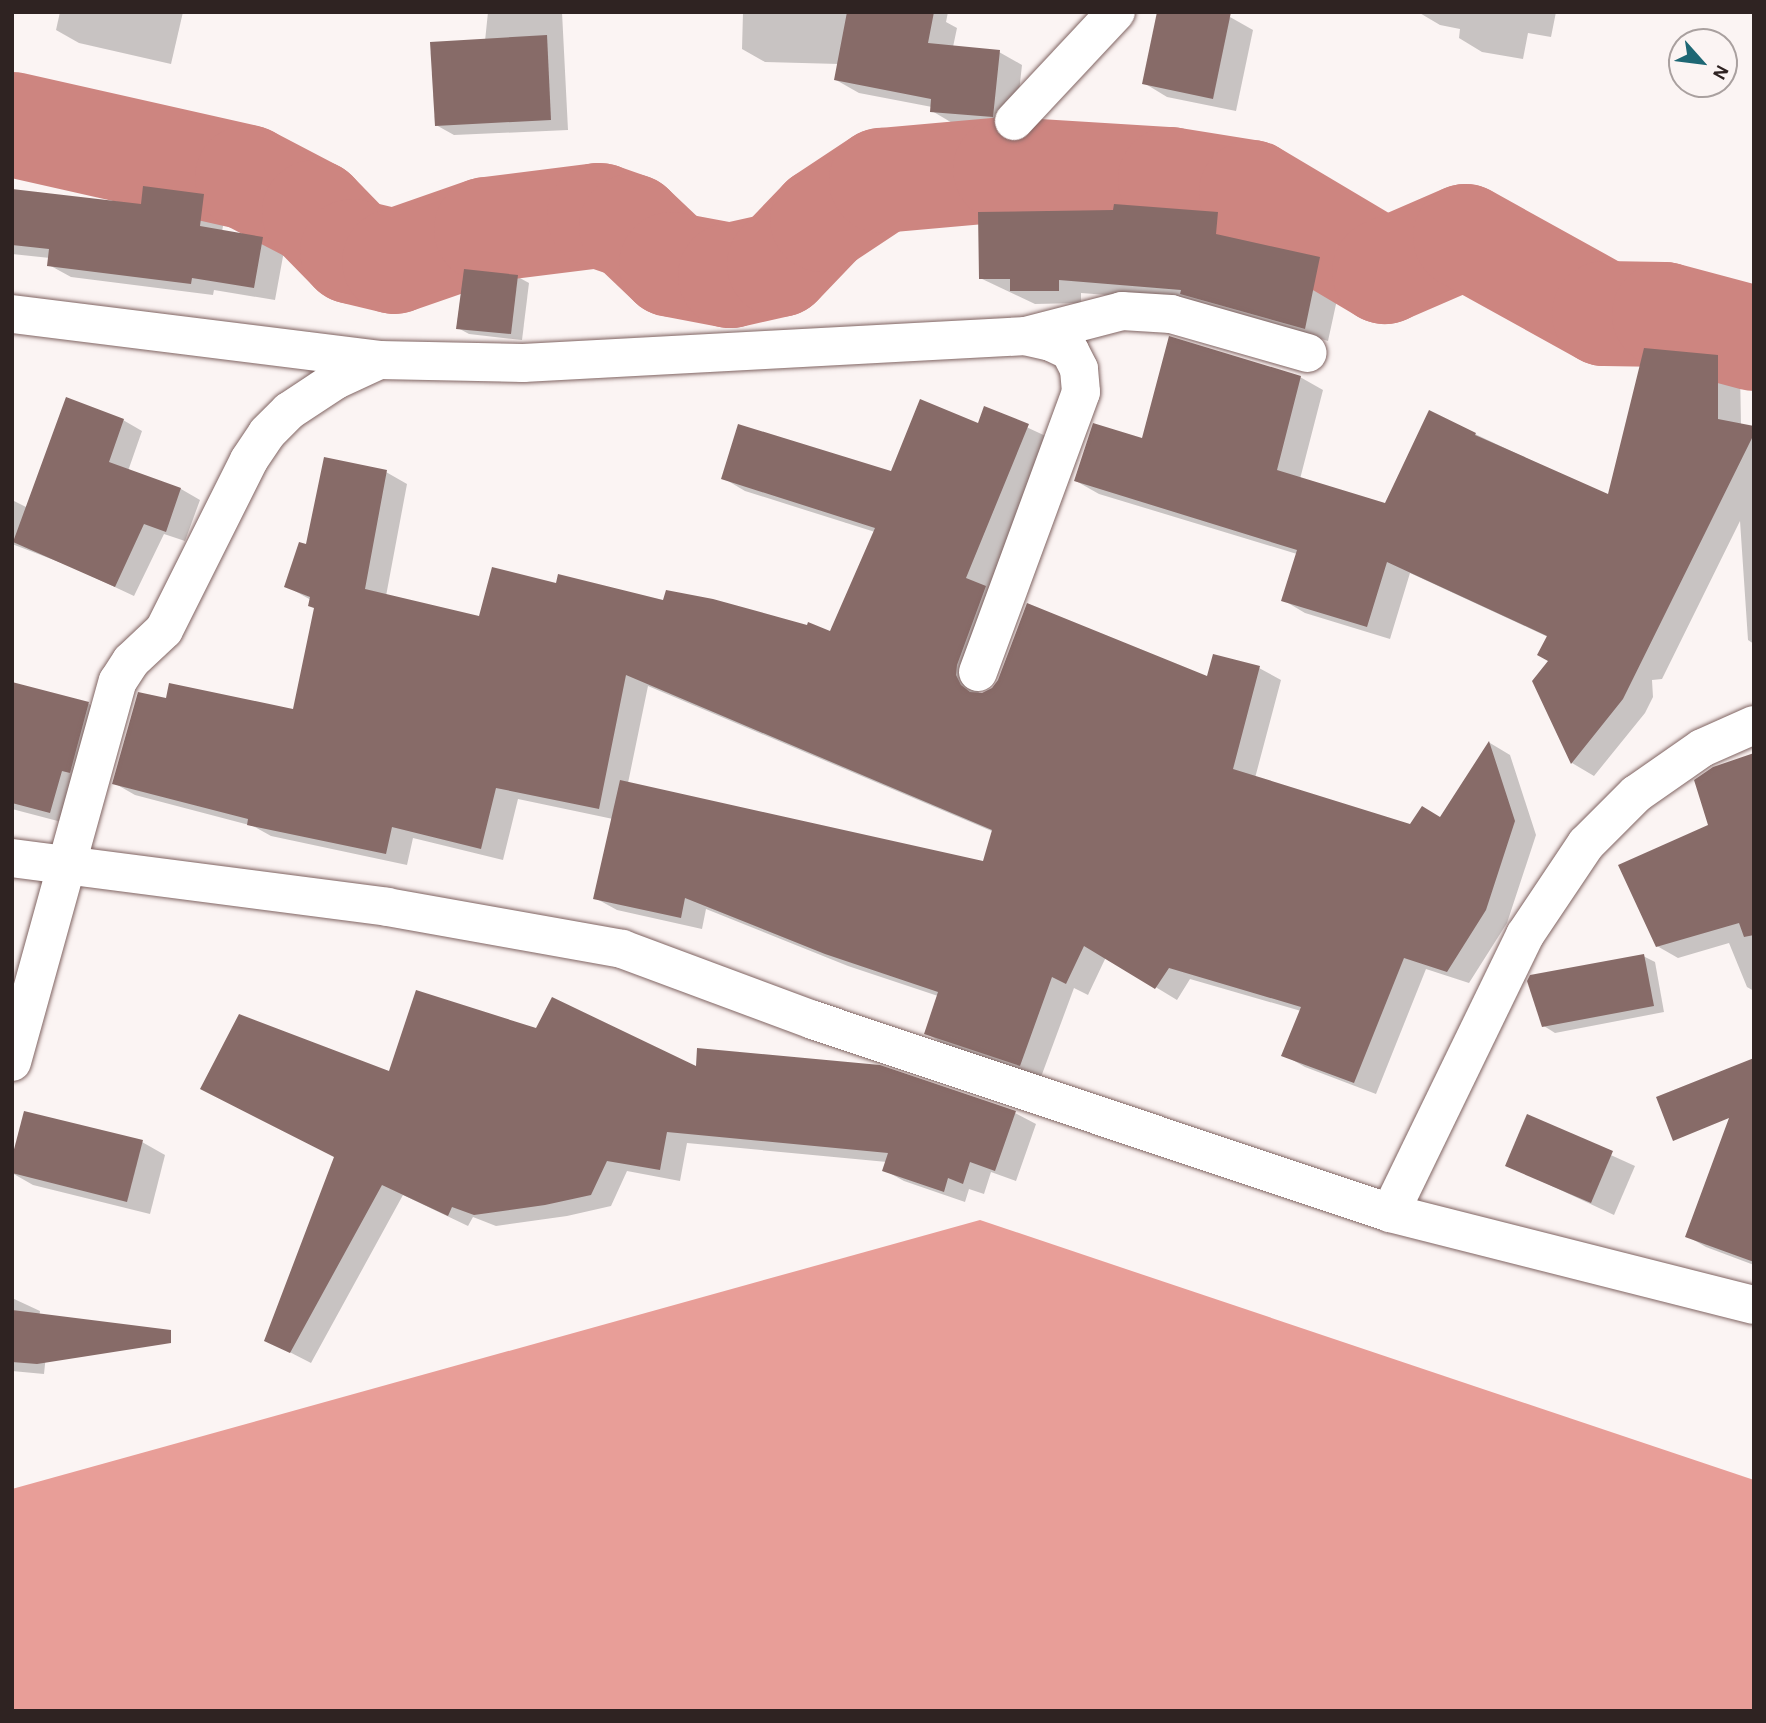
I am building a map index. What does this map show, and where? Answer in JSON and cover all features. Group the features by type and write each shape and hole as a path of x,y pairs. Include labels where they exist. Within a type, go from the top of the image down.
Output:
{"street":[{"path":"1014,121 1116,12"},
{"path":"12,314 379,360 523,363 1026,336 1122,311 1171,314 1308,353"},
{"path":"978,672 1081,392 1079,369 1070,351 1051,342 1026,336"},
{"path":"12,1062 118,681 131,661 164,630 249,460 267,433 289,411 336,380 379,360"},
{"path":"1390,1213 1525,935 1586,844 1636,794 1702,748 1754,724"},
{"path":"12,858 387,906 622,949 813,1020 1390,1213 1754,1305"}],"shaded area":[{"path":"980,1220 1754,1480 1754,1711 12,1711 12,1489"}],"building":[{"path":"847,12 934,12 928,43 1000,50 993,117 930,112 931,99 834,80"},
{"path":"1157,12 1231,12 1213,99 1142,84"},
{"path":"547,35 551,120 435,126 430,42"},
{"path":"143,186 204,194 200,226 263,237 254,288 192,278 191,284 47,266 49,249 12,245 12,189 141,204"},
{"path":"1114,204 1218,212 1216,234 1320,257 1305,329 1180,294 1181,290 1059,280 1059,291 1010,291 1010,279 979,279 978,212 1113,210"},
{"path":"464,269 518,275 511,334 456,329"},
{"path":"1169,336 1301,376 1277,470 1385,503 1429,410 1476,433 1475,435 1608,494 1644,348 1718,355 1718,419 1754,426 1754,434 1623,699 1571,764 1532,681 1548,661 1537,655 1547,636 1387,562 1367,627 1281,601 1297,550 1074,481 1093,423 1142,438"},
{"path":"66,397 124,419 109,462 181,488 166,532 144,524 115,587 13,542"},
{"path":"920,399 978,423 984,406 1029,424 966,578 986,586 957,665 956,675 961,685 970,692 982,693 992,688 998,680 1027,603 1207,676 1213,654 1260,666 1233,769 1410,824 1422,806 1440,817 1489,741 1515,821 1486,910 1447,972 1404,958 1354,1083 1281,1056 1301,1007 1169,968 1155,989 1084,946 1066,984 1052,977 1020,1066 924,1034 938,992 825,954 685,898 681,918 593,899 620,780 983,861 992,830 626,675 599,809 496,788 481,849 392,827 386,854 247,825 248,819 112,784 138,692 166,698 169,683 293,709 314,608 308,606 310,597 284,587 299,542 306,544 324,457 387,470 365,589 479,616 492,567 556,583 558,574 663,600 666,590 713,599 807,625 808,622 830,631 875,528 721,479 738,424 891,471"},
{"path":"12,682 89,702 70,773 62,771 50,813 12,803"},
{"path":"1754,753 1754,935 1744,937 1739,923 1656,947 1618,865 1708,825 1694,780 1713,767"},
{"path":"1644,954 1654,1006 1542,1027 1527,981 1530,975"},
{"path":"416,990 536,1028 552,997 696,1066 697,1048 880,1065 1016,1111 995,1171 970,1162 963,1184 948,1178 944,1192 882,1171 888,1153 667,1132 660,1170 607,1161 591,1195 545,1205 474,1215 452,1207 448,1216 382,1185 290,1353 264,1341 334,1157 200,1089 239,1014 389,1071"},
{"path":"1754,1058 1754,1262 1685,1237 1729,1118 1673,1141 1656,1097"},
{"path":"24,1111 143,1140 127,1202 12,1173 12,1157"},
{"path":"1527,1114 1613,1151 1591,1203 1505,1166"},
{"path":"12,1310 171,1330 171,1343 37,1364 12,1362"}],"waterway":[{"path":"12,124 247,177 314,212 352,251 394,261 486,229 599,215 631,226 671,264 730,275 779,264 822,219 881,180 1005,169 1170,179 1251,192 1384,271 1465,236 1604,313 1664,314 1754,338"}]}
